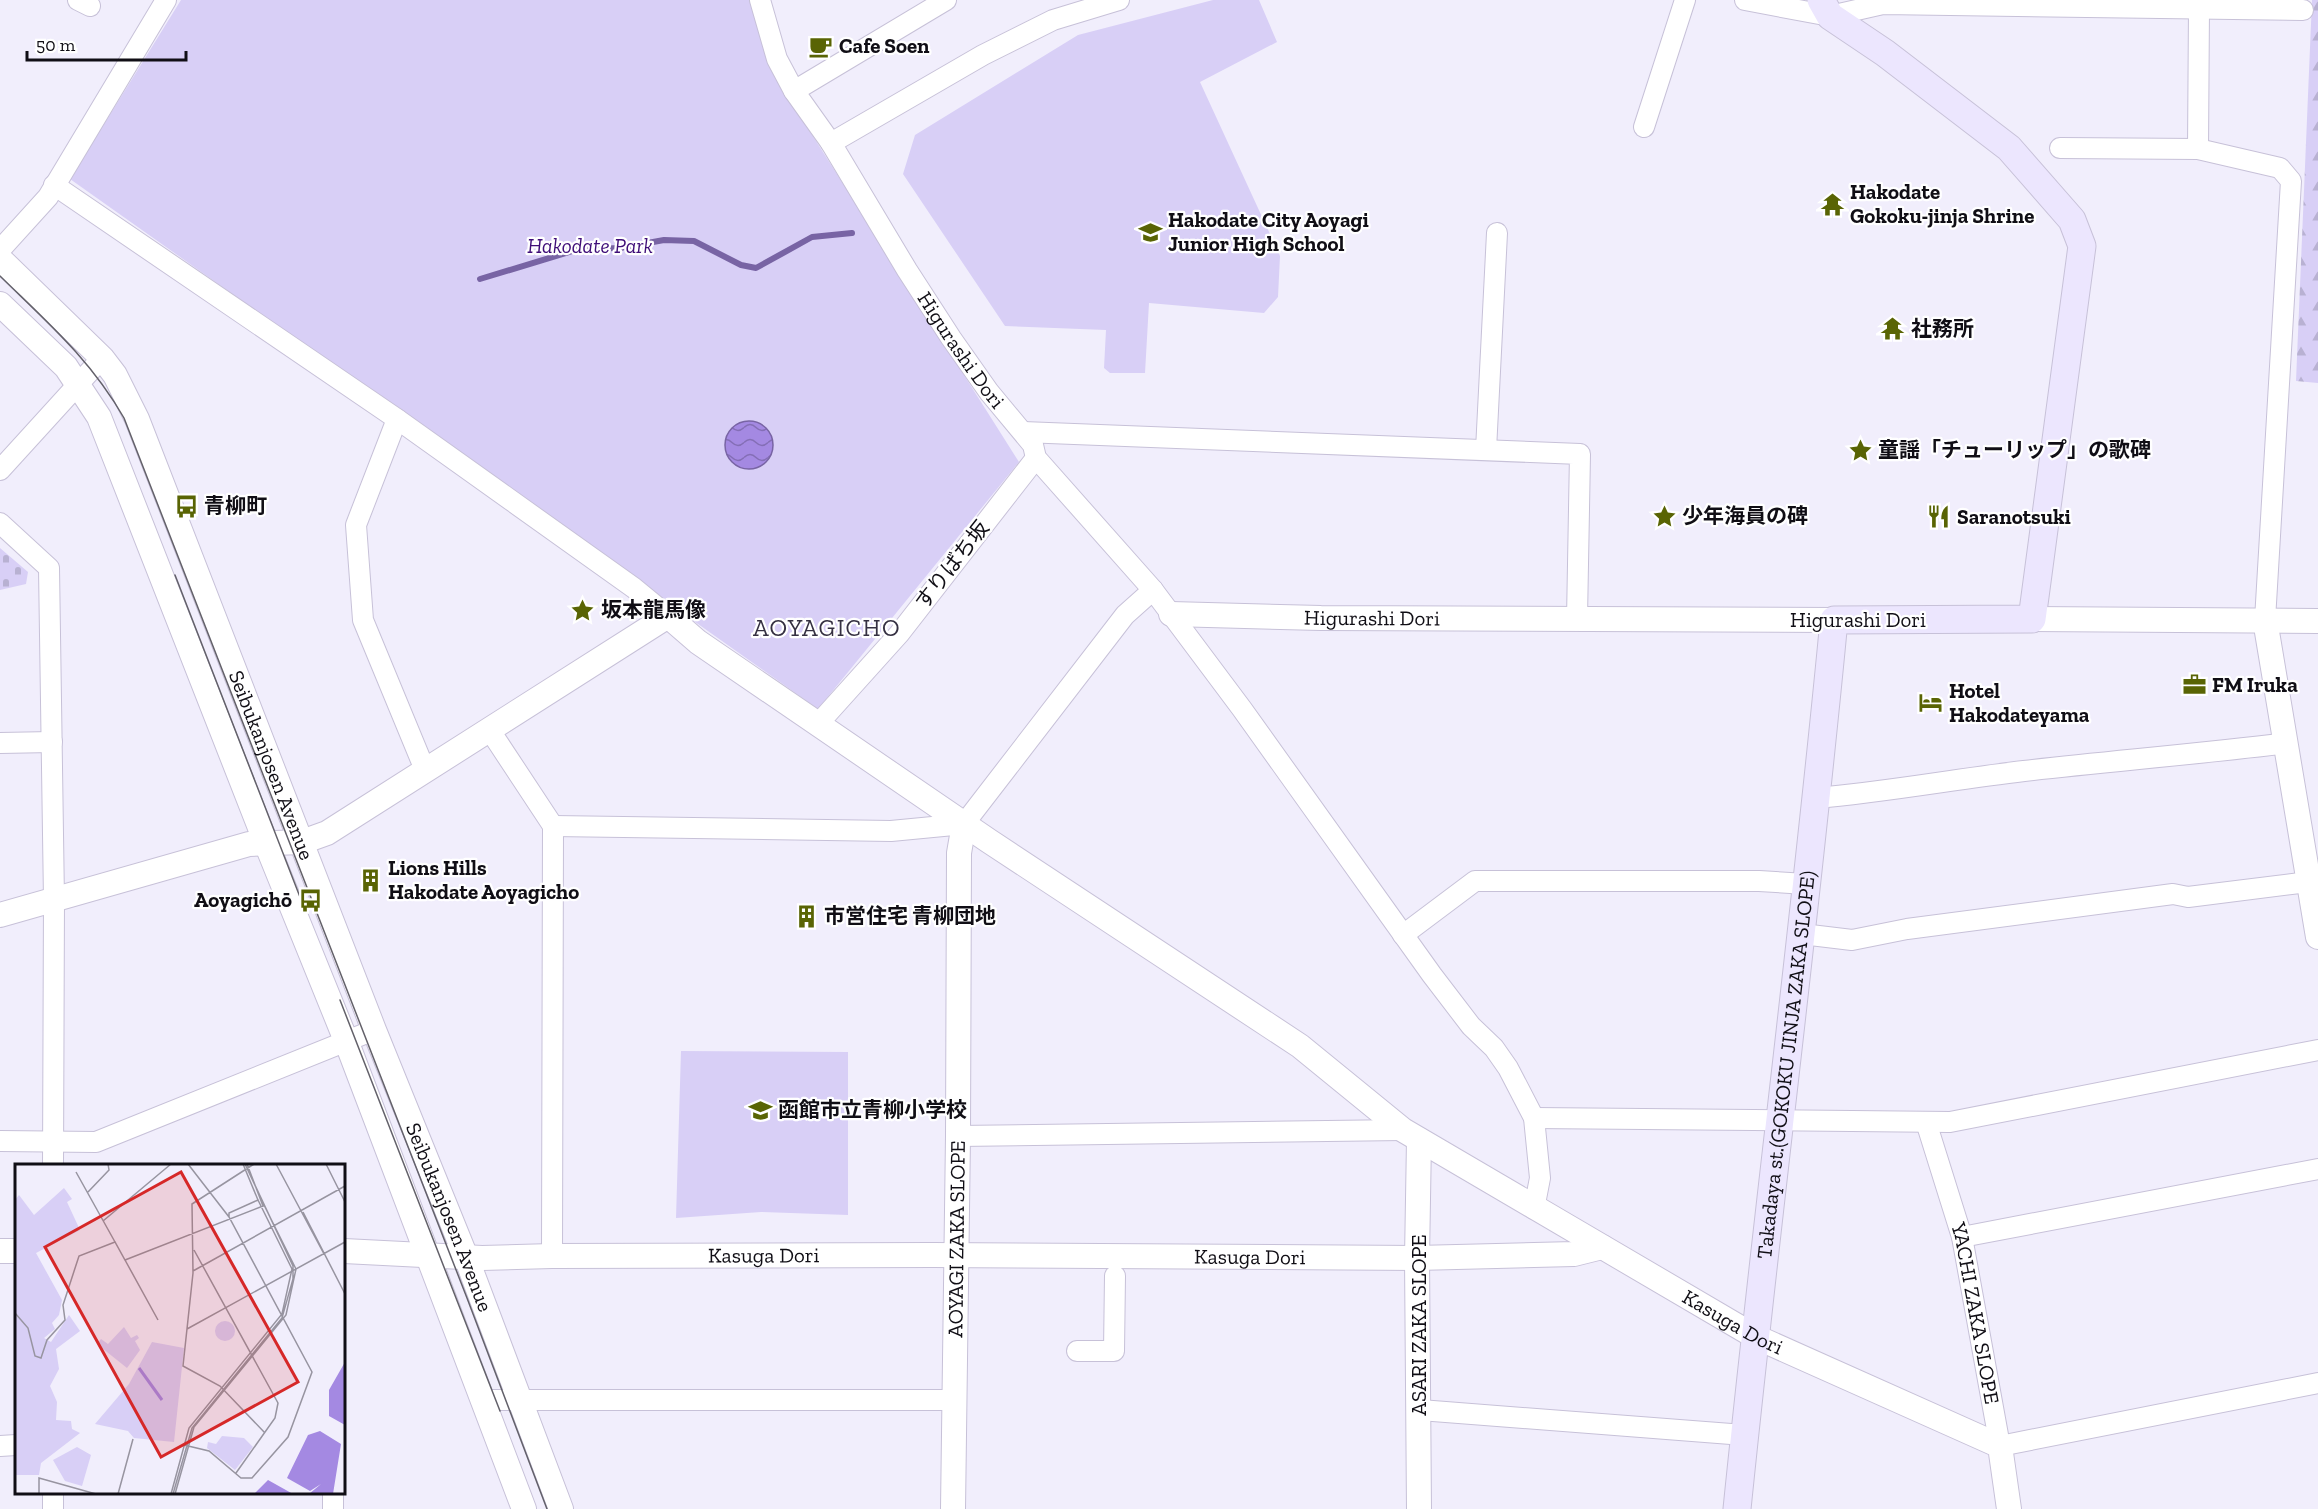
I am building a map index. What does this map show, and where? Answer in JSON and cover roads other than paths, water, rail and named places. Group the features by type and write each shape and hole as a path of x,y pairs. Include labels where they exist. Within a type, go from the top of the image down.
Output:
{"main road":[{"path":"1826,8 2009,148 2072,220 2082,246 2032,619"},
{"name":"Higurashi Dori","path":"1834,620 2032,619"},
{"name":"Takadaya st.(GOKOKU JINJA ZAKA SLOPE)","path":"1737,1509 1779,1119 1802,934 1834,620"}],"street":[{"path":"0,250 48,197 166,0"},
{"name":"Higurashi Dori","path":"760,0 777,59 794,91 831,143 907,270 951,338 989,392 1033,445 1036,458 1153,590 1171,614 1577,620 1834,620"},
{"path":"794,91 946,0"},
{"path":"831,143 993,50 1053,20 1119,0"},
{"path":"1644,127 1685,0"},
{"path":"1746,0 1826,8 1883,4 2303,10"},
{"path":"2198,149 2199,7"},
{"path":"2060,148 2198,149 2280,168 2291,181 2265,620 2318,937"},
{"path":"54,184 397,419 634,588 698,642 964,824 1300,1046 1411,1135 1602,1247"},
{"path":"1486,450 1497,233"},
{"name":"Seibukanjosen Avenue","path":"0,259 102,358 116,375 137,419 374,1030 448,1256 481,1400 524,1509"},
{"name":"Seibukanjosen Avenue","path":"0,304 66,367 99,417 347,1043 518,1399 561,1509"},
{"path":"0,470 102,358"},
{"path":"397,419 356,525 363,620 425,770"},
{"path":"1023,432 1580,454 1577,620"},
{"name":"すりばち坂","path":"818,724 899,634 1036,458"},
{"path":"0,523 49,568 54,900 52,1164"},
{"path":"553,826 891,831 964,824 1125,615 1153,590"},
{"path":"1171,614 1242,709 1403,935 1472,1026 1494,1048 1508,1068 1534,1118 1540,1178 1534,1209"},
{"path":"0,915 249,844 302,842 327,833 668,616"},
{"name":"Higurashi Dori","path":"2032,619 2318,621"},
{"path":"489,729 553,826 552,1256"},
{"path":"0,743 52,742"},
{"path":"1816,798 1868,794 2022,771 2186,756 2287,743"},
{"name":"AOYAGI ZAKA SLOPE","path":"953,1509 959,853 964,824"},
{"path":"1403,935 1474,881 1759,881 1806,884"},
{"path":"1802,934 1852,940 1907,929 2049,909 2174,894 2188,897 2308,882"},
{"path":"0,1141 96,1142 347,1043 374,1030"},
{"path":"1534,1118 1950,1122 2318,1050"},
{"name":"YACHI ZAKA SLOPE","path":"1926,1122 1962,1237 2000,1446 2009,1509"},
{"path":"958,1136 1411,1135"},
{"name":"ASARI ZAKA SLOPE","path":"1411,1135 1417,1258 1419,1509"},
{"path":"1962,1237 2318,1170"},
{"name":"Kasuga Dori","path":"345,1251 448,1256 957,1255 1417,1258 1574,1254 1602,1247 1756,1337 2000,1446"},
{"path":"1077,1351 1114,1351 1115,1276"},
{"path":"2000,1446 2318,1383"},
{"path":"481,1400 955,1400"},
{"path":"1420,1410 1744,1435"},
{"path":"0,1446 15,1445"}],"water":[{"path":"744,421 754,421 766,428 773,440 773,450 766,462 754,469 744,469 729,458 725,450 725,440 736,425"}],"waterway":[{"path":"480,279 579,249 620,248 664,240 694,241 741,265 756,268 812,237 852,233"}],"tram line":[{"path":"0,276 82,360 124,418 547,1509"},
{"path":"175,575 300,897"},
{"path":"340,1000 500,1411"}],"place":[{"name":"Cafe Soen","path":"821,46"},
{"name":"Hakodate Gokoku-jinja Shrine","path":"1832,204"},
{"name":"Hakodate City Aoyagi Junior High School","path":"1150,232"},
{"name":"社務所","path":"1893,329"},
{"name":"童謡「チューリップ」の歌碑","path":"1860,450"},
{"name":"青柳町","path":"186,506"},
{"name":"少年海員の碑","path":"1664,516"},
{"name":"Saranotsuki","path":"1939,517"},
{"name":"坂本龍馬像","path":"583,610"},
{"name":"FM Iruka","path":"2194,685"},
{"name":"Hotel Hakodateyama","path":"1931,703"},
{"name":"Lions Hills Hakodate Aoyagicho","path":"370,880"},
{"name":"Aoyagichō","path":"310,900"},
{"name":"市営住宅 青柳団地","path":"806,916"},
{"name":"函館市立青柳小学校","path":"760,1110"}],"district":[{"name":"AOYAGICHO","path":"827,628"}],"park label":[{"name":"Hakodate Park","path":"590,246"}]}
